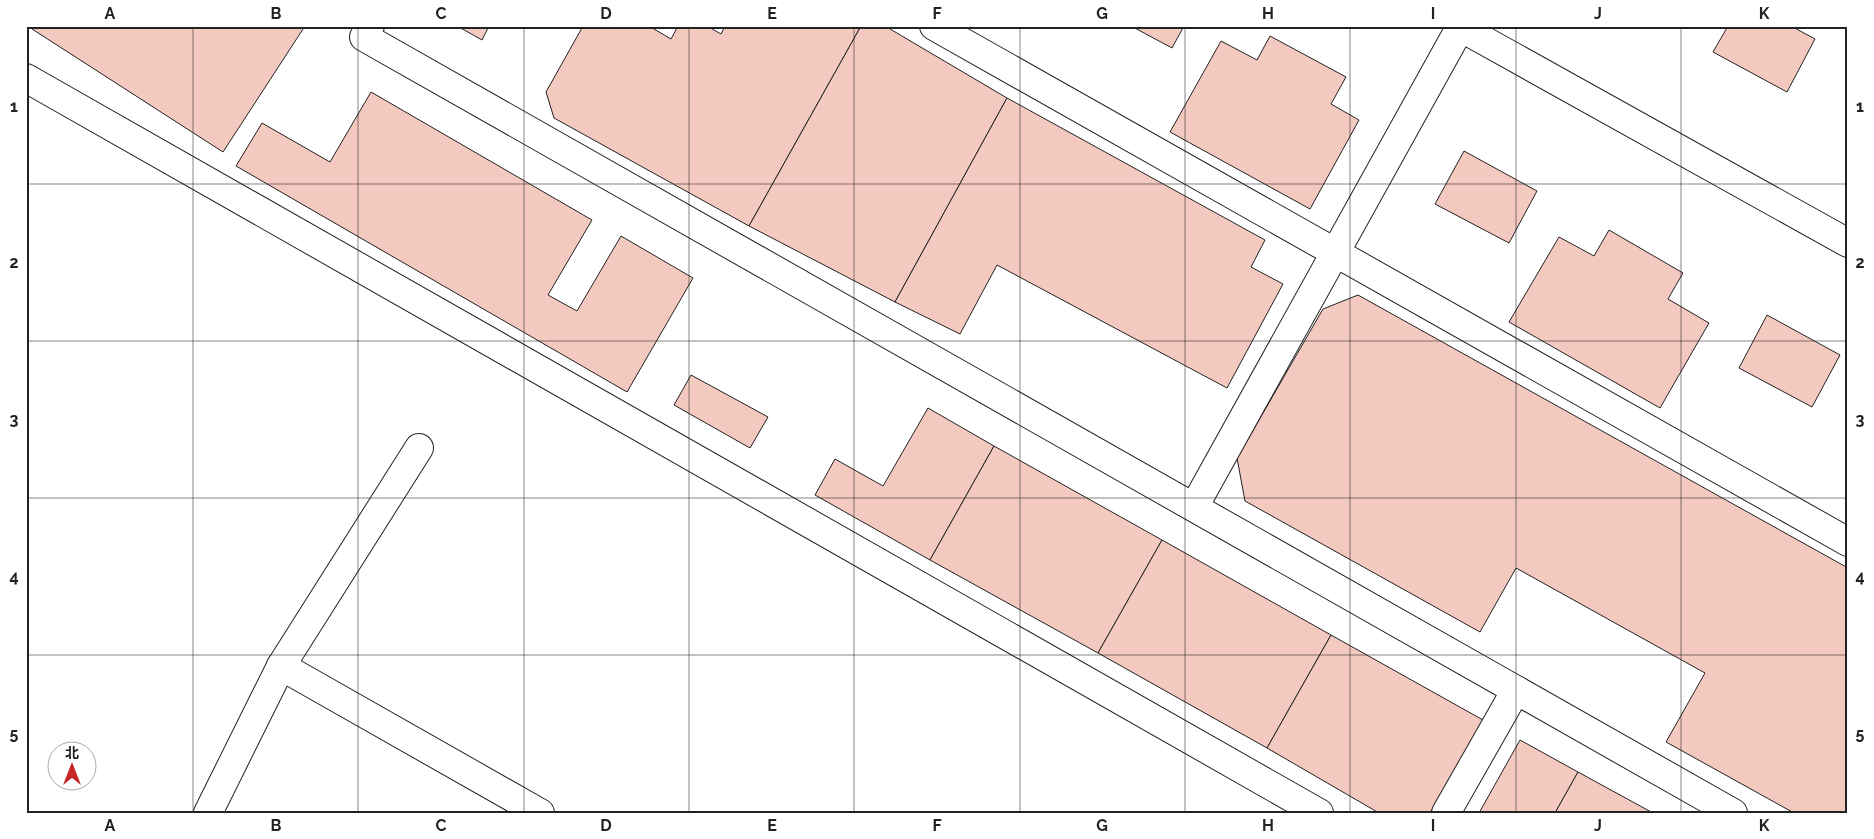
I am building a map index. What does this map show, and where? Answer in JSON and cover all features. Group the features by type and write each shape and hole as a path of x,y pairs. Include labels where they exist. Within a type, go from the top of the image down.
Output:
{"street":[{"path":"370,26 364,37 1733,813"},
{"path":"934,26 1848,542"},
{"path":"1194,507 1460,27 1848,244"},
{"path":"26,78 1319,813"},
{"path":"208,813 281,666 419,448"},
{"path":"281,666 540,813"},
{"path":"1446,813 1516,690"}],"building":[{"path":"34,26 305,26 223,152 32,29"},
{"path":"457,26 489,26 482,40"},
{"path":"583,26 649,26 671,39 678,26 707,26 721,34 725,26 861,26 749,226 554,118 546,92"},
{"path":"861,26 885,26 1007,98 895,302 749,226"},
{"path":"1131,26 1184,26 1172,48"},
{"path":"1728,26 1791,26 1815,39 1787,92 1713,52"},
{"path":"1270,36 1346,77 1331,104 1359,120 1310,209 1170,132 1221,41 1257,60"},
{"path":"371,92 592,220 548,295 577,311 621,236 693,278 627,392 236,166 262,123 330,162"},
{"path":"1007,98 1265,240 1251,267 1283,284 1227,388 997,265 960,334 895,302"},
{"path":"1464,151 1537,191 1509,243 1435,204"},
{"path":"1609,230 1683,273 1668,299 1709,323 1660,408 1509,322 1559,237 1594,256"},
{"path":"1358,295 1848,568 1848,813 1794,813 1666,742 1705,673 1516,568 1480,632 1245,501 1237,458 1323,309"},
{"path":"1767,315 1840,355 1812,407 1739,368"},
{"path":"691,375 768,417 750,448 674,405"},
{"path":"928,408 994,446 930,560 815,495 835,459 883,486"},
{"path":"994,446 1162,540 1098,653 930,560"},
{"path":"1162,540 1331,635 1267,748 1098,653"},
{"path":"1331,635 1483,720 1430,813 1379,813 1267,748"},
{"path":"1520,740 1578,772 1555,813 1479,813"},
{"path":"1578,772 1653,813 1555,813"}]}
